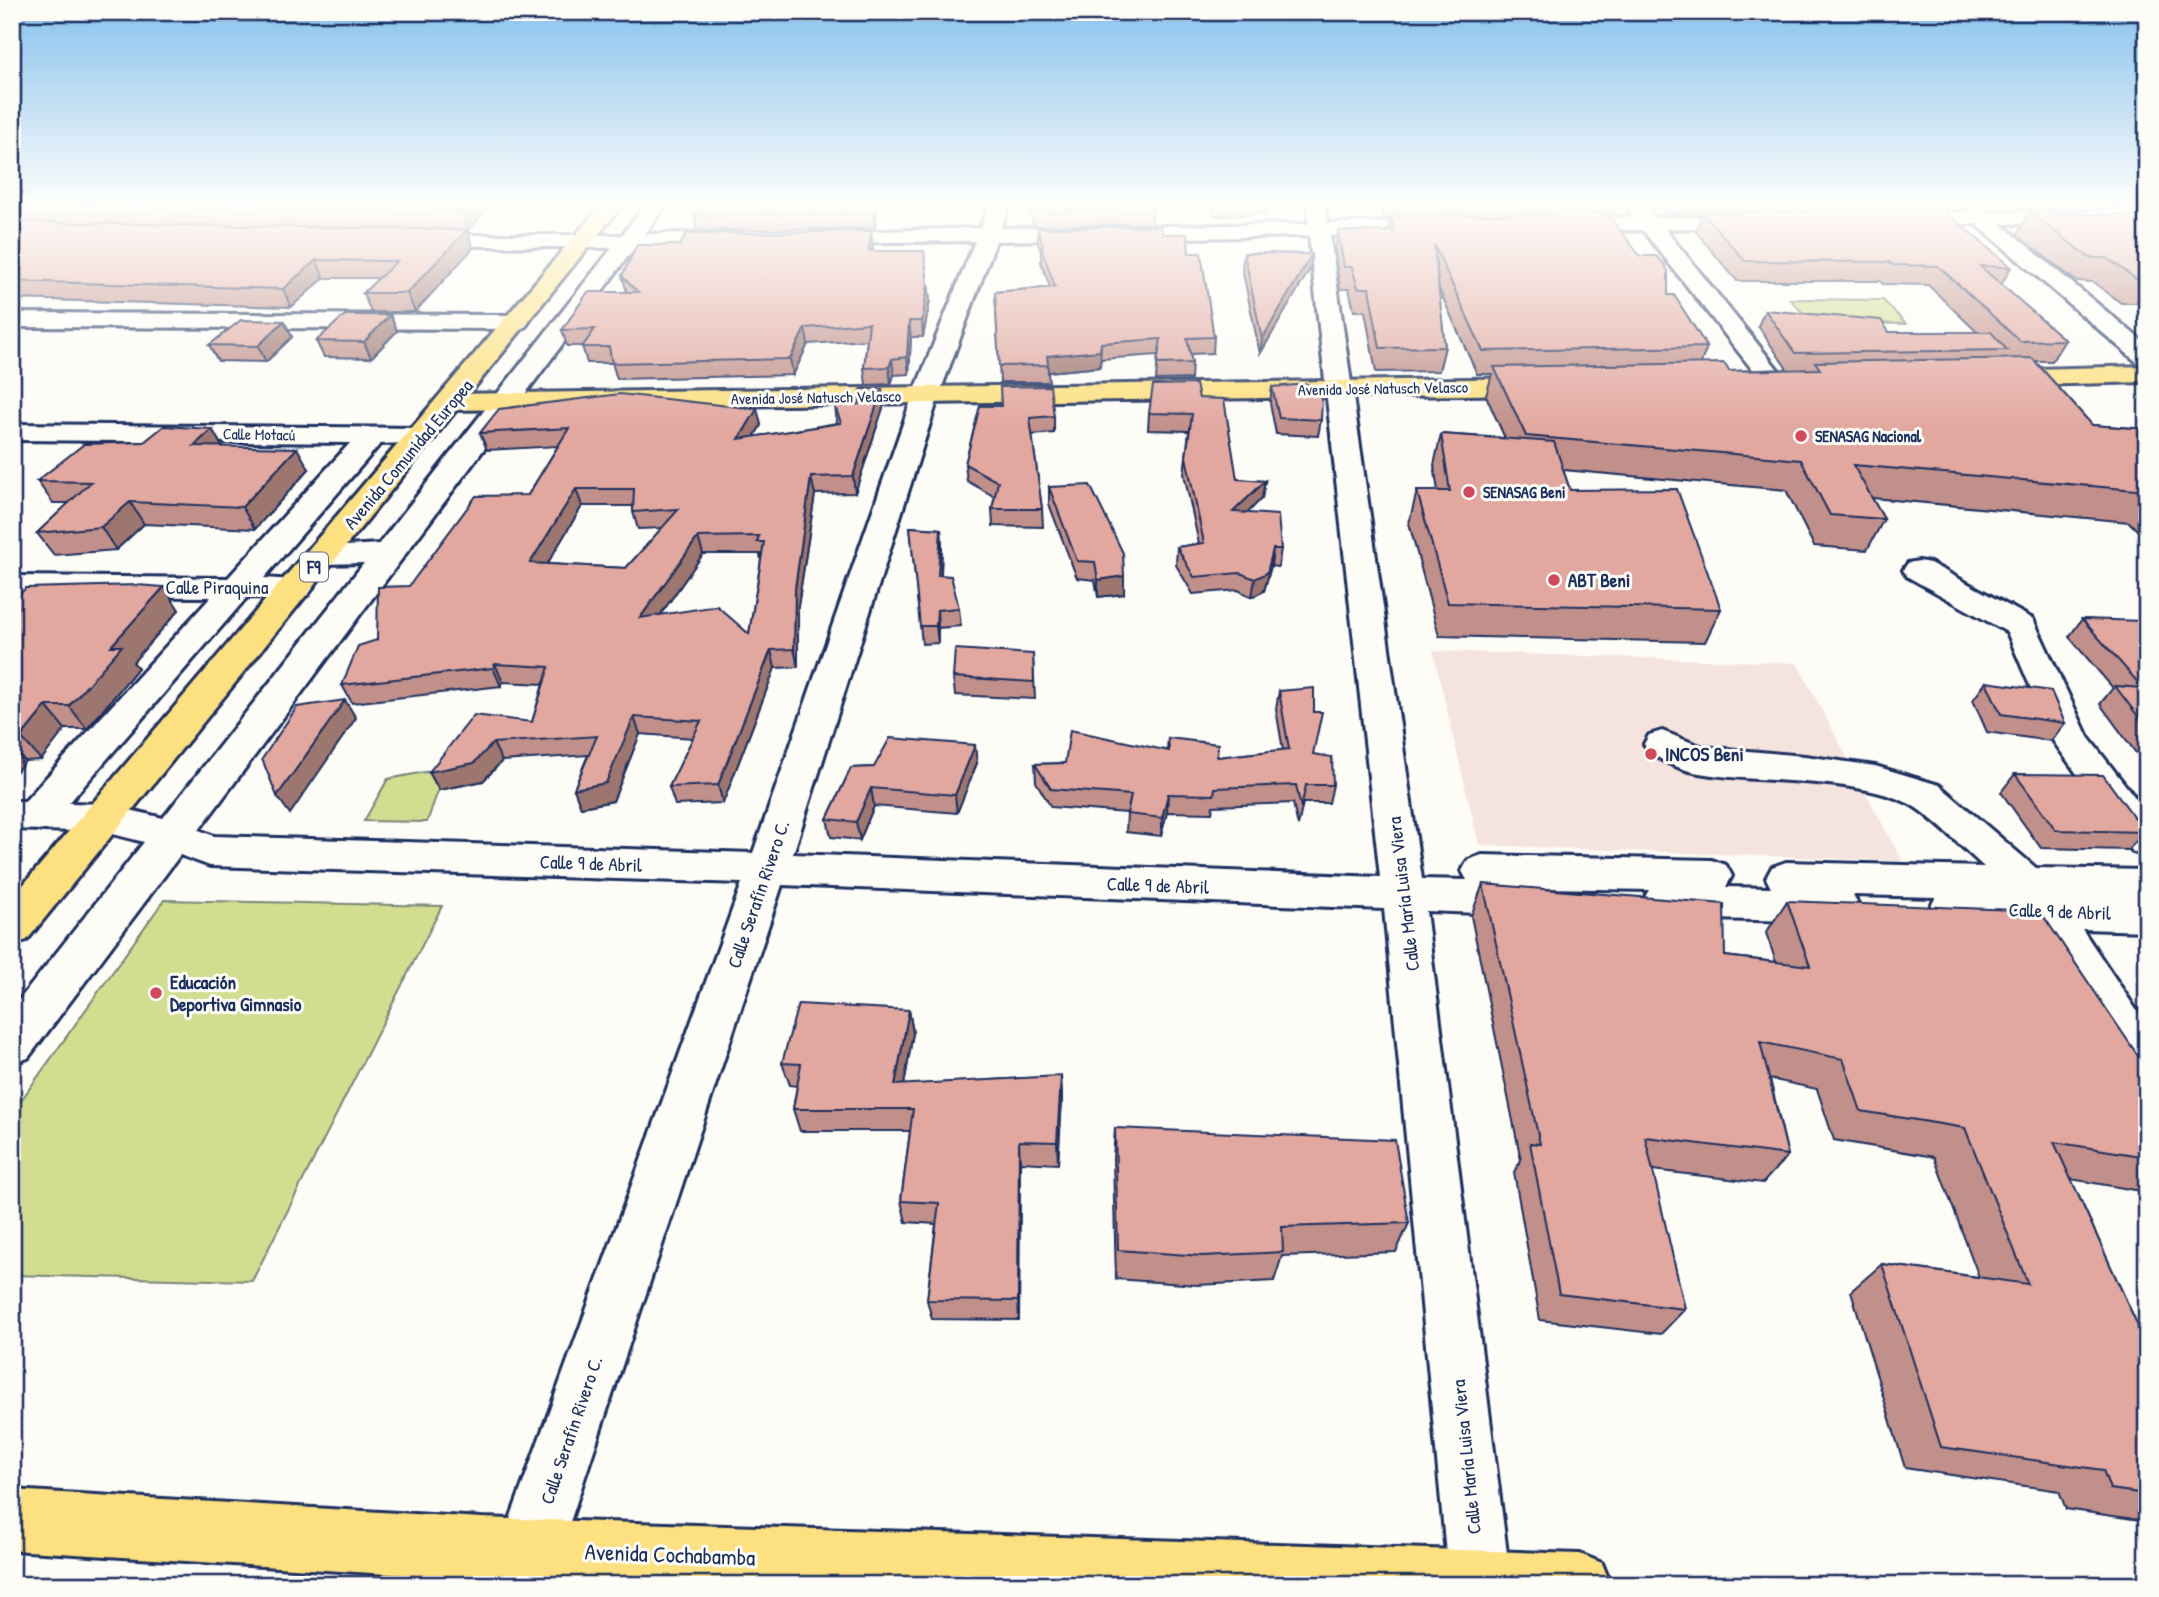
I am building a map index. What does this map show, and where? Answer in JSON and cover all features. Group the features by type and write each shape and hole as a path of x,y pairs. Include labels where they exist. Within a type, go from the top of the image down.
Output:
{"main road":[{"name":"Avenida Comunidad Europea","path":"12,928 552,279"},
{"path":"2147,364 1969,372 2147,374"},
{"name":"Avenida José Natusch Velasco","path":"456,397 1562,379"},
{"name":"Avenida Cochabamba","path":"12,1520 523,1567 1580,1585"}],"street":[{"path":"12,1044 601,279"},
{"name":"Calle Serafín Rivero C.","path":"523,1567 771,857 928,389 971,279"},
{"name":"Calle María Luisa Viera","path":"1326,279 1402,882 1480,1583"},
{"path":"1694,279 1770,376"},
{"path":"2054,279 2147,358"},
{"path":"12,320 517,322"},
{"name":"Calle Motacú","path":"12,432 422,436"},
{"path":"24,815 238,587 372,436"},
{"path":"324,555 390,553"},
{"path":"1919,570 2021,626 2072,742 2147,842"},
{"name":"Calle Piraquina","path":"12,586 297,587"},
{"path":"1662,744 1698,760 1875,779 1925,795 1998,856 2036,897 2147,1066"},
{"name":"Calle 9 de Abril","path":"24,815 105,818 172,835 210,851 771,857 1402,882 2036,897 2147,886"},
{"name":"Calle 9 de Abril","path":"2036,897 2147,914"}],"shaded area":[{"name":"INCOS Beni","path":"1433,651 1797,663 1902,861 1479,845"}],"green space":[{"path":"1790,299 1883,300 1906,324 1811,322"},
{"path":"446,768 427,822 364,821 388,779"},
{"path":"164,900 442,906 252,1281 12,1275 12,1113"}],"building":[{"path":"12,279 295,279 283,289 12,281"},
{"path":"378,279 421,279 407,293 363,293"},
{"path":"625,279 927,279 928,284 922,321 909,321 907,357 892,359 889,367 864,368 869,323 805,328 790,359 612,363 609,347 582,347 595,329 562,330 588,292 638,292"},
{"path":"1052,279 1205,279 1214,337 1187,338 1192,363 1157,364 1161,339 1101,343 1100,351 1047,356 1048,365 999,366 995,292 1055,287"},
{"path":"1249,279 1298,279 1262,339"},
{"path":"1355,279 1438,279 1445,347 1380,348 1369,288 1358,288"},
{"path":"1449,279 1668,279 1668,295 1674,295 1707,347 1483,351"},
{"path":"1952,279 1994,279 2065,340 2020,341"},
{"path":"1765,310 1881,320 1889,332 1991,332 2007,350 1795,353"},
{"path":"345,315 390,315 364,342 316,341"},
{"path":"241,320 284,321 258,346 209,345"},
{"path":"2032,358 2092,425 2147,429 2147,491 1853,465 1884,519 1830,515 1801,460 1526,436 1494,367 1724,363 1729,371 1820,369 1815,362"},
{"path":"1196,384 1199,398 1224,399 1237,479 1265,481 1233,512 1278,515 1281,549 1273,549 1267,573 1255,579 1240,573 1194,577 1177,547 1204,543 1186,457 1192,414 1149,413 1153,385"},
{"path":"1307,384 1319,391 1322,400 1321,420 1279,418 1272,387"},
{"path":"1050,386 1054,416 1030,418 1042,509 992,509 998,482 965,464 980,406 1001,406 1000,387"},
{"path":"861,389 882,389 853,476 811,477 795,588 794,649 771,650 718,785 669,787 701,721 634,717 606,783 574,789 597,736 493,743 474,763 429,772 474,715 532,722 549,667 495,664 493,668 342,685 358,646 377,640 378,587 409,586 476,496 528,495 569,428 480,433 499,409 620,394 757,409 739,439 841,423 835,406 859,404","holes":["576,489 634,489 633,512 679,509 626,568 530,563","759,536 757,542 764,542 749,634 717,606 640,618 698,537"]},
{"path":"164,426 212,429 194,446 297,448 242,507 130,502 101,527 37,533 91,482 37,481 84,444 144,442"},
{"path":"1441,434 1554,442 1570,490 1677,489 1721,609 1448,603 1417,491 1450,491"},
{"path":"1090,485 1123,553 1124,576 1098,580 1095,562 1077,561 1049,487"},
{"path":"910,527 941,529 938,575 951,576 959,608 937,610 936,626 920,626"},
{"path":"137,585 164,587 111,646 122,646 69,706 46,706 21,737 12,738 12,601 26,588"},
{"path":"2082,619 2144,621 2147,624 2147,728 2115,686 2143,688"},
{"path":"955,649 1033,654 1034,682 953,677"},
{"path":"1986,682 2051,691 2065,723 2001,714"},
{"path":"1314,688 1314,712 1322,712 1313,754 1332,757 1333,785 1306,785 1301,808 1296,785 1215,788 1214,795 1168,794 1162,818 1127,814 1131,795 1051,789 1035,764 1065,763 1070,730 1169,751 1168,738 1218,744 1217,757 1289,749 1279,691"},
{"path":"345,700 277,796 262,759 297,707"},
{"path":"890,738 975,745 955,795 871,788 856,822 827,819 851,768 874,767"},
{"path":"2015,774 2103,775 2145,832 2056,830"},
{"path":"1483,884 1724,904 1725,956 1810,966 1787,901 2040,911 2147,1069 2147,1157 2054,1142 2147,1346 2147,1494 2110,1489 2103,1470 1941,1447 1882,1264 2028,1284 1965,1128 1861,1111 1843,1059 1760,1042 1788,1155 1645,1137 1685,1309 1559,1294 1530,1143 1540,1144"},
{"path":"798,1004 909,1010 895,1085 1061,1076 1057,1142 1019,1141 1018,1301 927,1300 939,1203 901,1201 913,1109 793,1109 801,1064 782,1063"},
{"path":"1115,1128 1395,1140 1409,1223 1282,1227 1283,1252 1202,1256 1118,1250"}],"place":[{"name":"SENASAG Nacional","path":"1801,436"},
{"name":"SENASAG Beni","path":"1469,492"},
{"name":"ABT Beni","path":"1554,580"},
{"name":"INCOS Beni","path":"1651,754"},
{"name":"Educación Deportiva Gimnasio","path":"156,993"}]}
